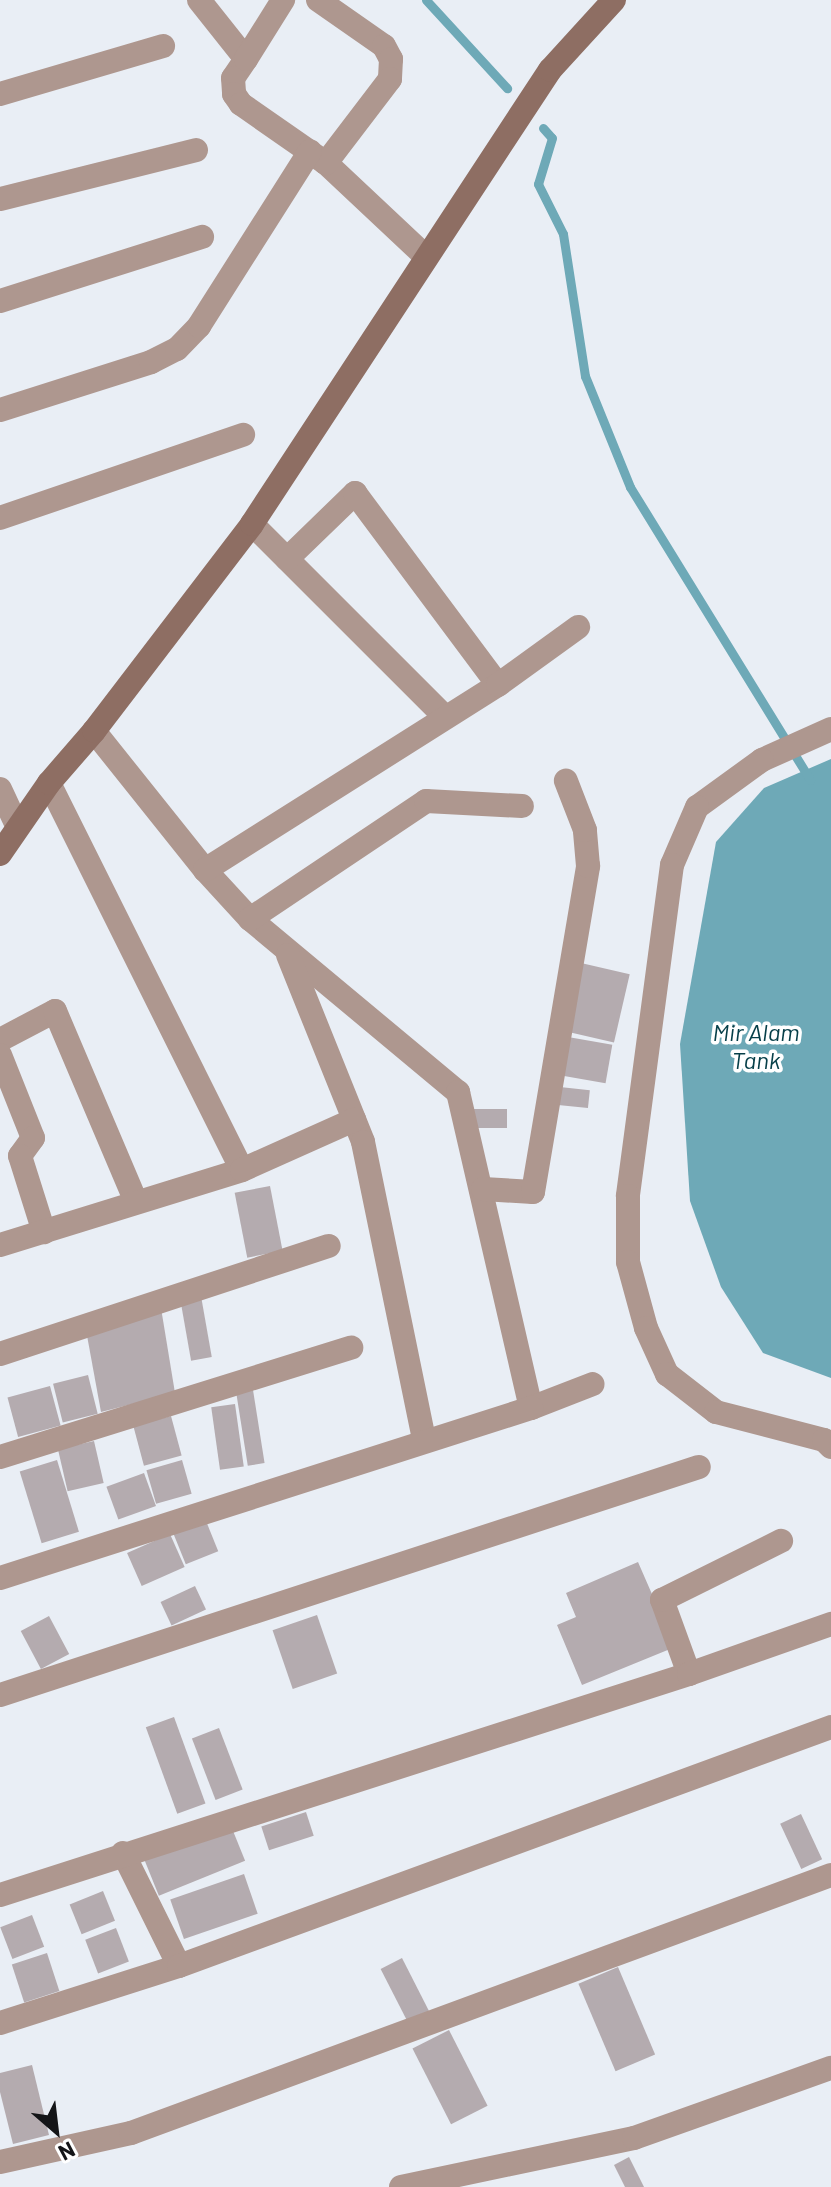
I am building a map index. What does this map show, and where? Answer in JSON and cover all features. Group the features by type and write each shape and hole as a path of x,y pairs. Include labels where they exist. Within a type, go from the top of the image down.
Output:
{"main road":[{"path":"0,854 8,830 94,731 252,524 550,70 614,0"}],"street":[{"path":"199,0 246,59"},
{"path":"283,0 233,78 234,94 241,104 318,157 426,257"},
{"path":"0,410 151,362 177,349 199,326 318,157 390,79 391,59 384,46 318,0"},
{"path":"0,94 163,46"},
{"path":"0,199 196,150"},
{"path":"0,301 202,237"},
{"path":"0,518 243,435"},
{"path":"287,559 355,493 498,685"},
{"path":"252,524 444,716"},
{"path":"205,870 444,716 498,685 578,627"},
{"path":"831,729 771,755 697,807 672,865 628,1196 628,1262 646,1328 667,1374 716,1412 824,1440 831,1447"},
{"path":"94,731 205,870 250,919 287,953 458,1092 483,1189 531,1408"},
{"path":"483,1189 533,1192 588,866 585,830 566,781"},
{"path":"49,783 242,1170"},
{"path":"0,789 8,830"},
{"path":"250,919 426,801 522,806"},
{"path":"287,953 363,1142 424,1440"},
{"path":"0,1040 55,1011 136,1202"},
{"path":"0,1055 33,1138 20,1156 44,1232"},
{"path":"0,1245 242,1170 354,1120"},
{"path":"0,1354 329,1246"},
{"path":"0,1457 351,1348"},
{"path":"0,1578 531,1408 593,1384"},
{"path":"0,1695 699,1467"},
{"path":"689,1674 662,1600 781,1541"},
{"path":"0,1895 123,1853 689,1674 831,1624"},
{"path":"0,2023 179,1966 831,1727"},
{"path":"123,1853 179,1966"},
{"path":"0,2162 131,2133 831,1875"},
{"path":"401,2187 634,2138 831,2068"}],"water":[{"name":"Mir Alam Tank","path":"831,759 831,1378 763,1353 721,1287 690,1201 680,1044 716,842 764,788"}],"building":[{"path":"581,963 630,974 614,1042 565,1031"},
{"path":"568,1037 612,1045 606,1083 561,1075"},
{"path":"560,1087 590,1090 588,1108 558,1105"},
{"path":"471,1109 507,1109 507,1128 471,1128"},
{"path":"270,1186 283,1251 247,1258 235,1193"},
{"path":"201,1296 212,1357 191,1361 180,1300"},
{"path":"161,1308 175,1393 101,1412 86,1330"},
{"path":"88,1375 98,1414 63,1423 53,1384"},
{"path":"50,1386 61,1426 18,1437 7,1397"},
{"path":"253,1390 265,1463 248,1466 236,1393"},
{"path":"235,1404 244,1466 220,1470 211,1407"},
{"path":"171,1416 182,1456 144,1466 133,1426"},
{"path":"94,1441 104,1483 68,1491 58,1449"},
{"path":"57,1460 79,1532 42,1543 20,1471"},
{"path":"182,1460 192,1494 156,1504 146,1470"},
{"path":"144,1473 156,1506 118,1520 106,1487"},
{"path":"204,1516 218,1551 186,1564 172,1529"},
{"path":"170,1534 185,1567 142,1586 127,1553"},
{"path":"638,1562 675,1647 582,1685 557,1625 576,1617 566,1593"},
{"path":"195,1586 206,1610 172,1626 161,1602"},
{"path":"317,1615 337,1674 293,1689 273,1630"},
{"path":"49,1616 69,1654 41,1669 21,1631"},
{"path":"174,1717 205,1803 177,1814 146,1727"},
{"path":"219,1728 243,1790 216,1800 192,1738"},
{"path":"306,1812 314,1836 269,1850 261,1827"},
{"path":"801,1814 822,1859 801,1869 780,1824"},
{"path":"229,1821 245,1861 159,1896 143,1856"},
{"path":"244,1874 258,1914 184,1939 170,1899"},
{"path":"103,1891 115,1921 82,1934 70,1904"},
{"path":"32,1915 44,1947 12,1959 0,1927"},
{"path":"116,1928 129,1962 98,1973 85,1940"},
{"path":"47,1953 59,1991 24,2002 12,1964"},
{"path":"402,1958 429,2011 408,2022 381,1969"},
{"path":"618,1967 655,2054 616,2071 578,1984"},
{"path":"449,2030 488,2106 451,2124 412,2049"},
{"path":"32,2065 49,2135 13,2144 0,2092 0,2073"},
{"path":"629,2157 644,2187 625,2187 614,2165"}],"waterway":[{"path":"426,0 507,88"},
{"path":"543,128 552,138 538,184 563,234 585,376 630,487 810,780"}]}
